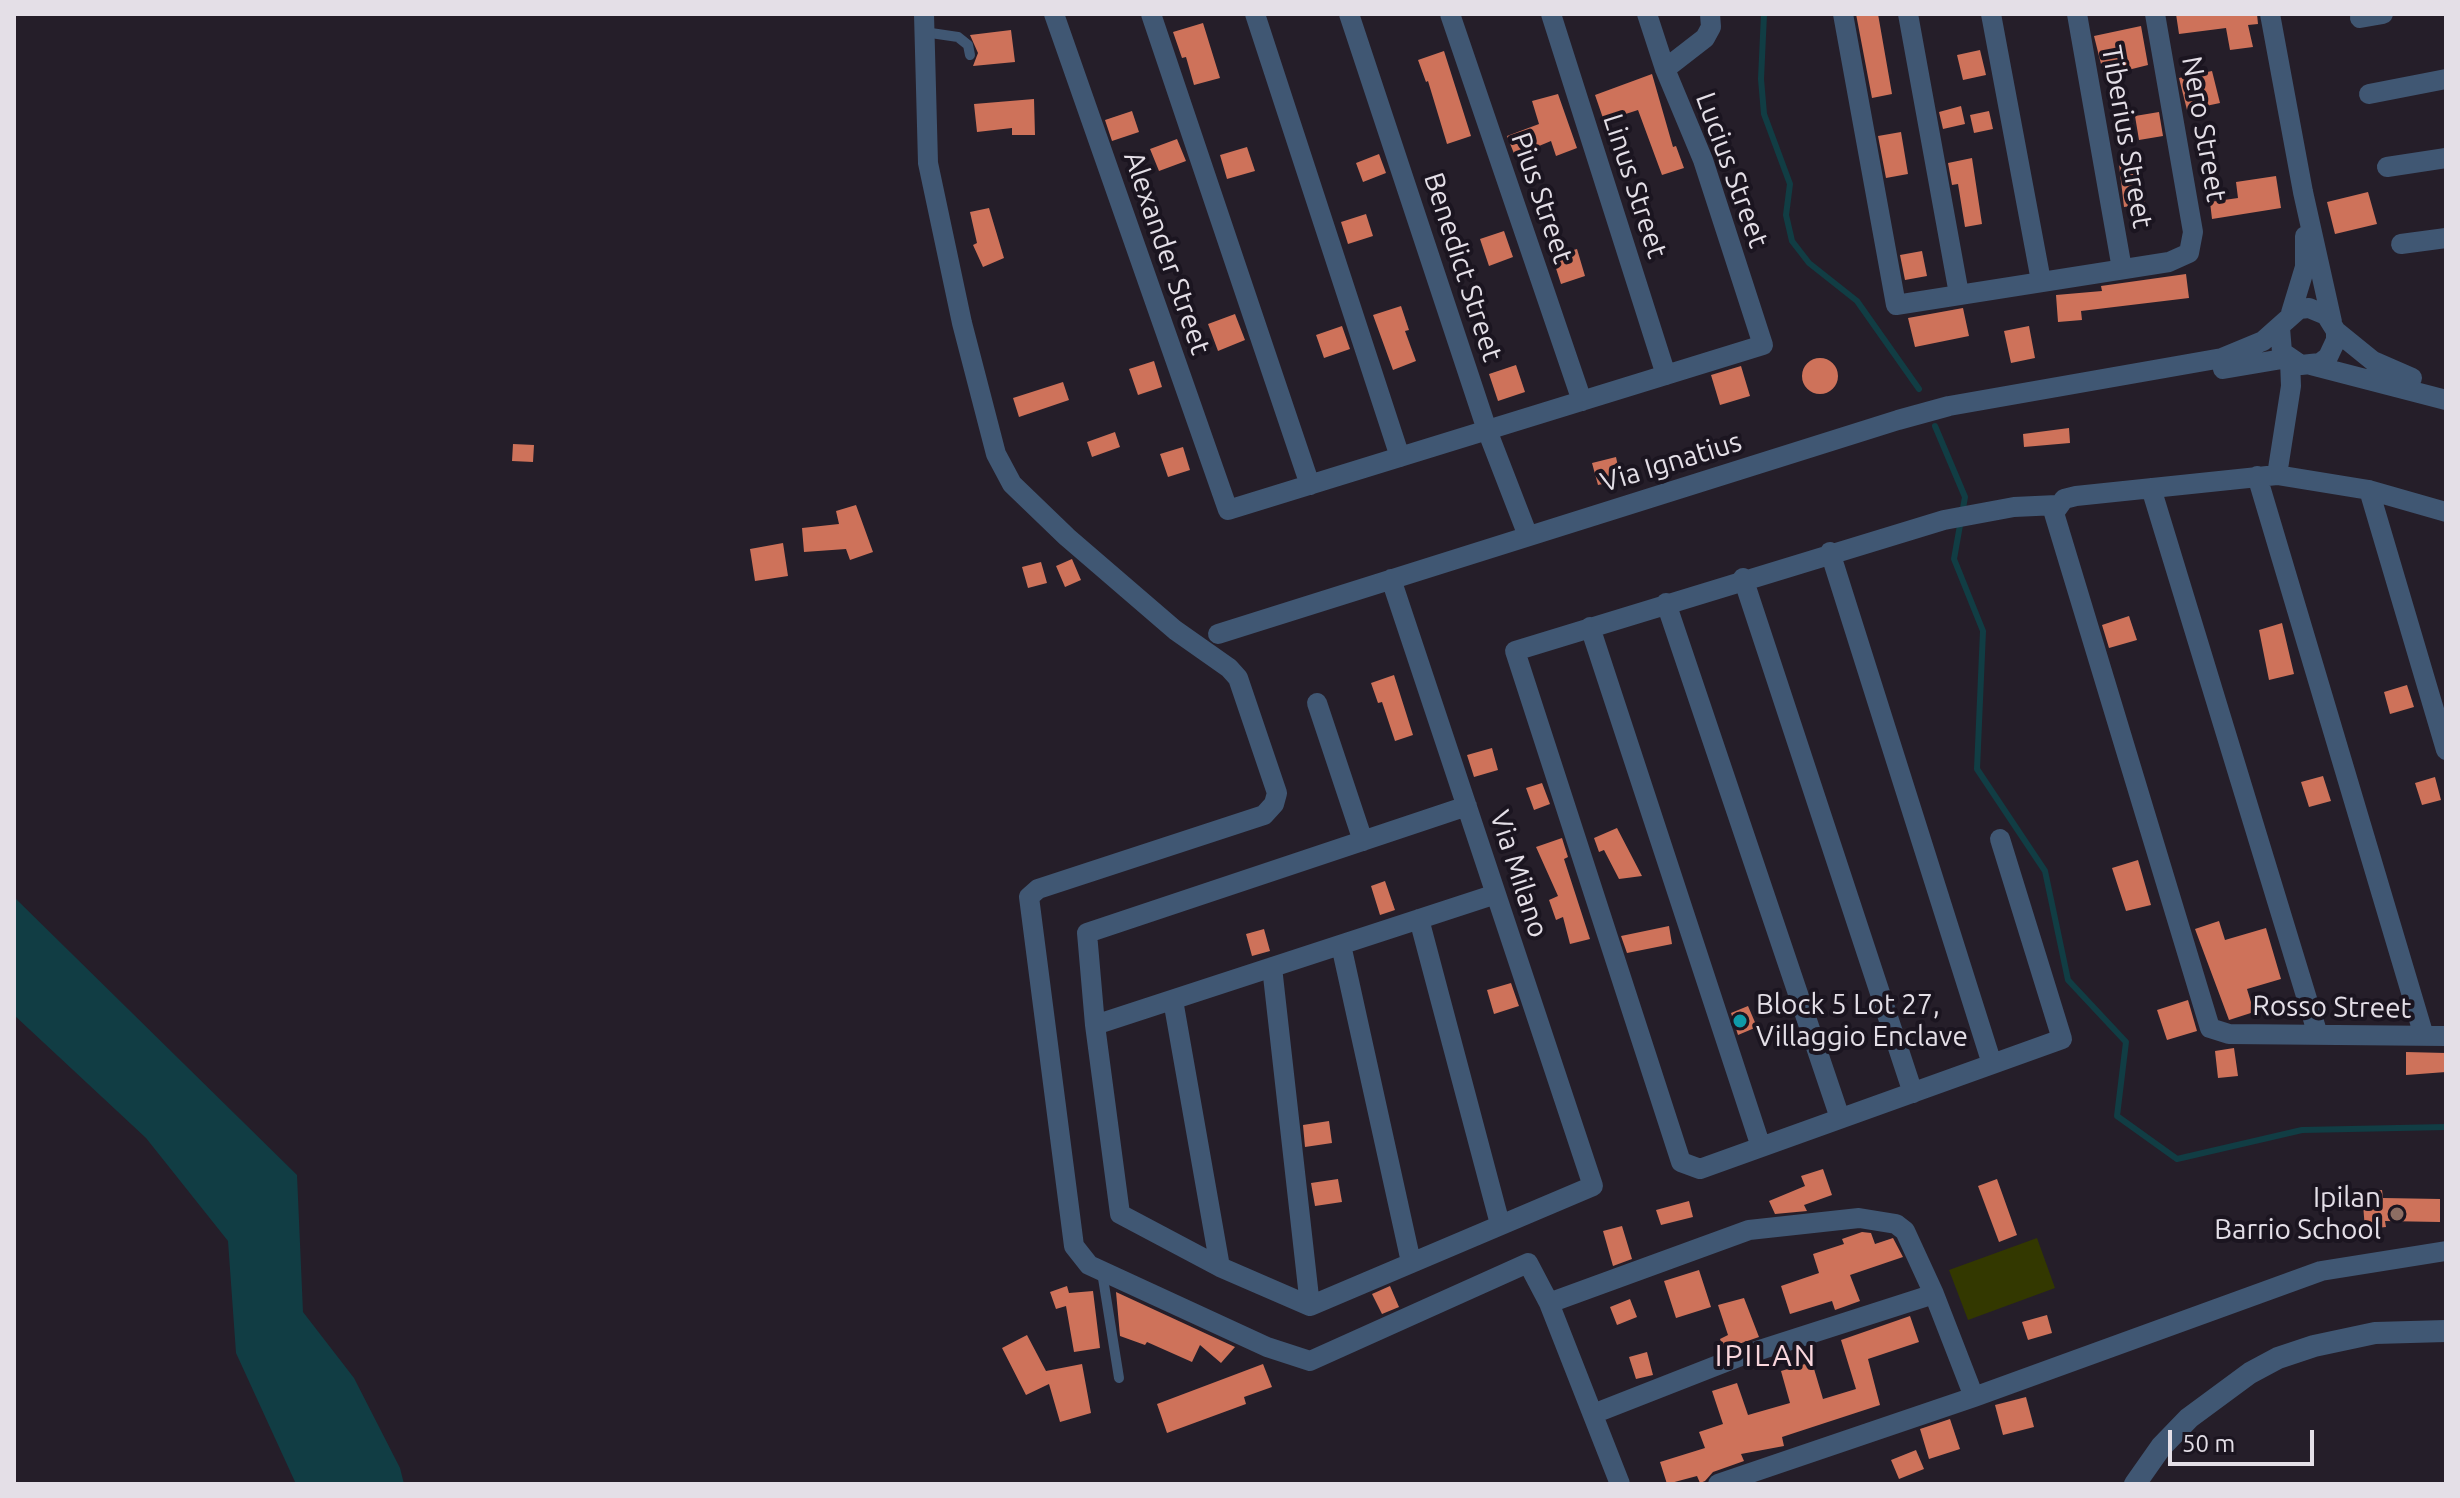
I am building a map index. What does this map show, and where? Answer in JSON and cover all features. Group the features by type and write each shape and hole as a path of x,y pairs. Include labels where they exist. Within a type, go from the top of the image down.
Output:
{"street":[{"name":"Alexander Street","path":"1054,14 1228,510 1310,485"},
{"path":"1151,14 1310,485 1666,375"},
{"path":"1255,14 1400,457"},
{"name":"Benedict Street","path":"1349,14 1487,430 1528,536"},
{"name":"Pius Street","path":"1450,14 1582,401"},
{"name":"Linus Street","path":"1551,14 1666,375"},
{"name":"Lucius Street","path":"1647,14 1665,69 1703,160 1763,345 1666,375"},
{"path":"1665,69 1705,38 1711,27 1710,14"},
{"path":"1843,14 1896,305 2122,269"},
{"path":"1908,14 1959,294"},
{"path":"1991,14 2041,281"},
{"name":"Tiberius Street","path":"2077,14 2122,269"},
{"name":"Nero Street","path":"2122,269 2169,262 2189,253 2193,232 2155,14"},
{"path":"2270,14 2303,192 2336,340 2328,357 2299,362"},
{"path":"2360,18 2383,14"},
{"path":"924,23 928,163 962,323 996,454 1012,484 1067,537 1238,678 1277,793 1274,804 1264,815 1038,889 1029,897 1071,1234 1080,1257 1101,1270 1267,1347 1310,1361 1528,1263 1549,1303 1620,1484"},
{"path":"2369,94 2446,79"},
{"path":"2387,167 2446,158"},
{"path":"2299,362 2279,344 2305,267 2303,192"},
{"path":"2401,244 2446,238"},
{"path":"2285,320 2309,308 2318,310 2373,361 2446,390"},
{"name":"Via Ignatius","path":"1218,634 1898,420 1949,406 2147,374 2246,351 2285,320"},
{"path":"2299,362 2267,476 2424,1036"},
{"name":"Via Ignatius","path":"2147,374 2299,362 2446,400"},
{"path":"2000,839 2062,1039 1700,1169 1681,1162 1515,651 1743,578 1944,520 1977,513 2057,505 2076,496 2267,476 2369,490 2446,512"},
{"path":"2151,488 2318,1035"},
{"path":"2369,490 2446,750"},
{"name":"Rosso Street","path":"2057,505 2055,523 2205,1021 2218,1032 2446,1036"},
{"path":"1830,552 1992,1064"},
{"path":"1743,578 1913,1093"},
{"name":"Via Milano","path":"1391,579 1593,1186 1500,1224"},
{"path":"1666,603 1840,1118"},
{"path":"1590,627 1761,1147"},
{"path":"1317,703 1363,841"},
{"path":"1419,919 1500,1224 1310,1306 1220,1267 1120,1214 1095,1025 1087,933 1467,806"},
{"path":"1095,1025 1496,894"},
{"path":"1341,945 1411,1262"},
{"path":"1272,967 1310,1306"},
{"path":"1173,1000 1220,1267"},
{"path":"1549,1303 1749,1230 1859,1218 1896,1224 1905,1231 1934,1294 1974,1397"},
{"path":"1718,1484 1974,1397 2321,1271 2446,1251"},
{"path":"1593,1414 1741,1356 1934,1294"},
{"path":"2135,1484 2161,1447 2189,1418 2228,1388 2278,1358 2314,1346 2375,1333 2446,1331"}],"lane":[{"path":"924,23 958,37 968,45 970,55"},
{"path":"1101,1270 1119,1378"}],"green space":[{"path":"2037,1238 2055,1288 1968,1320 1949,1270"}],"water":[{"path":"14,897 297,1175 303,1312 354,1378 400,1468 404,1484 296,1484 236,1353 228,1241 146,1138 14,1015"}],"building":[{"path":"1856,14 1878,14 1892,94 1872,98"},
{"path":"2176,14 2257,14 2258,24 2248,25 2253,47 2230,50 2226,28 2179,34"},
{"path":"1203,23 1220,78 1194,85 1186,57 1182,58 1173,32"},
{"path":"2141,26 2148,65 2104,76 2094,36"},
{"path":"1011,30 1015,62 973,66 978,53 970,35"},
{"path":"1980,50 1986,75 1963,80 1957,55"},
{"path":"1444,51 1471,136 1447,144 1428,81 1418,60"},
{"path":"2212,71 2220,103 2187,110 2179,78"},
{"path":"1652,74 1673,147 1676,146 1684,168 1662,175 1638,110 1604,121 1595,95"},
{"path":"1558,94 1577,148 1556,156 1551,141 1515,156 1507,136 1539,124 1532,101"},
{"path":"1034,99 1035,135 1012,135 1012,128 977,132 974,104"},
{"path":"1961,106 1965,124 1943,129 1939,112"},
{"path":"1132,111 1139,132 1112,141 1105,120"},
{"path":"1989,111 1993,129 1974,133 1970,115"},
{"path":"2159,112 2163,136 2139,140 2135,116"},
{"path":"1901,132 1908,174 1886,178 1878,136"},
{"path":"1177,139 1186,161 1159,171 1150,149"},
{"path":"1247,147 1255,171 1227,179 1220,155"},
{"path":"1379,154 1386,173 1363,182 1356,163"},
{"path":"1972,158 1982,224 1965,227 1958,184 1952,185 1948,163"},
{"path":"2140,161 2145,204 2124,207 2119,164"},
{"path":"2276,176 2281,208 2212,219 2210,202 2238,198 2236,182"},
{"path":"2368,192 2377,224 2335,234 2327,202"},
{"path":"989,208 1004,258 983,267 973,245 977,243 970,212"},
{"path":"1366,214 1373,236 1348,244 1341,222"},
{"path":"1504,231 1513,257 1489,266 1480,239"},
{"path":"1577,249 1585,276 1561,284 1552,256"},
{"path":"1922,251 1927,276 1905,280 1900,255"},
{"path":"2186,274 2189,298 2081,311 2082,320 2058,322 2056,295 2102,291 2101,286"},
{"path":"1401,306 1409,330 1405,331 1416,361 1393,370 1373,315"},
{"path":"1963,308 1969,336 1915,347 1908,318"},
{"path":"1235,314 1245,340 1218,351 1208,324"},
{"path":"1342,326 1350,349 1324,358 1316,335"},
{"path":"2029,326 2035,358 2011,363 2004,331"},
{"path":"1820,358 1833,363 1838,376 1833,389 1820,394 1807,389 1802,376 1807,363"},
{"path":"1154,361 1162,387 1138,395 1129,369"},
{"path":"1516,365 1525,392 1498,401 1489,374"},
{"path":"1741,366 1750,396 1720,405 1711,375"},
{"path":"1063,382 1069,400 1019,417 1013,398"},
{"path":"2069,428 2070,443 2024,447 2023,434"},
{"path":"1115,432 1120,447 1092,457 1087,442"},
{"path":"513,444 534,445 533,462 512,461"},
{"path":"1183,447 1190,470 1168,477 1160,454"},
{"path":"1616,457 1621,480 1598,485 1592,463"},
{"path":"856,505 873,552 850,560 846,549 804,552 802,528 839,524 836,511"},
{"path":"783,543 788,576 755,581 750,549"},
{"path":"1072,559 1081,580 1065,587 1056,566"},
{"path":"1041,562 1047,583 1028,588 1022,567"},
{"path":"2129,616 2137,640 2109,648 2102,625"},
{"path":"2282,623 2294,674 2269,680 2259,630"},
{"path":"1394,675 1413,735 1395,741 1382,702 1378,703 1371,683"},
{"path":"2407,685 2414,707 2390,714 2384,692"},
{"path":"1492,748 1498,770 1474,777 1467,755"},
{"path":"2323,776 2331,801 2309,807 2301,782"},
{"path":"2435,777 2441,800 2422,805 2415,783"},
{"path":"1542,783 1550,804 1534,810 1526,788"},
{"path":"1617,828 1642,876 1619,879 1604,850 1599,852 1594,838"},
{"path":"1562,838 1568,857 1564,859 1590,939 1570,944 1563,917 1556,920 1549,900 1558,896 1536,847"},
{"path":"2138,860 2151,905 2126,911 2112,868"},
{"path":"1385,881 1395,910 1380,915 1371,886"},
{"path":"2219,921 2225,940 2266,928 2281,979 2247,989 2254,1012 2229,1020 2195,929"},
{"path":"1669,926 1672,944 1627,953 1621,936"},
{"path":"1264,929 1270,951 1252,956 1246,934"},
{"path":"1511,983 1519,1006 1494,1014 1487,990"},
{"path":"2188,1000 2197,1031 2167,1040 2157,1010"},
{"name":"Block 5 Lot 27, Villaggio Enclave","path":"1748,1006 1757,1027 1738,1035 1731,1013"},
{"path":"2234,1048 2238,1076 2218,1078 2215,1051"},
{"path":"2406,1052 2446,1053 2446,1072 2406,1075"},
{"path":"1329,1121 1332,1143 1305,1147 1303,1125"},
{"path":"1823,1169 1832,1195 1804,1205 1807,1211 1775,1214 1769,1201 1805,1186 1801,1176"},
{"path":"1338,1179 1342,1202 1315,1206 1311,1183"},
{"path":"1997,1179 2017,1235 1999,1242 1978,1186"},
{"path":"2382,1190 2383,1198 2440,1199 2440,1222 2385,1221 2386,1227 2365,1229 2362,1192"},
{"path":"1689,1201 1693,1217 1661,1225 1656,1210"},
{"path":"1622,1226 1632,1259 1613,1266 1603,1231"},
{"path":"1862,1232 1871,1233 1875,1244 1893,1238 1903,1257 1850,1275 1860,1301 1835,1310 1832,1301 1790,1314 1781,1286 1819,1273 1813,1254 1844,1244 1842,1239"},
{"path":"1699,1270 1711,1307 1676,1318 1664,1281"},
{"path":"1067,1286 1069,1293 1093,1291 1100,1348 1074,1352 1066,1306 1056,1309 1050,1292"},
{"path":"1390,1286 1399,1307 1382,1314 1372,1294"},
{"path":"1116,1292 1235,1347 1221,1363 1200,1345 1192,1362 1147,1342 1145,1345 1120,1336"},
{"path":"1744,1298 1759,1337 1724,1349 1720,1339 1728,1335 1718,1305"},
{"path":"1630,1299 1637,1317 1617,1325 1610,1307"},
{"path":"2047,1315 2052,1333 2028,1340 2022,1322"},
{"path":"1910,1316 1919,1342 1868,1359 1880,1405 1782,1437 1784,1446 1741,1454 1744,1461 1713,1472 1700,1483 1697,1476 1667,1484 1660,1462 1705,1448 1699,1432 1723,1424 1712,1391 1737,1383 1748,1415 1790,1403 1781,1371 1812,1362 1823,1399 1856,1389 1841,1340"},
{"path":"1027,1335 1046,1371 1082,1364 1091,1413 1060,1422 1049,1384 1026,1395 1002,1348"},
{"path":"1647,1352 1653,1375 1636,1379 1629,1357"},
{"path":"1263,1364 1272,1387 1244,1397 1246,1404 1167,1433 1157,1404"},
{"path":"2026,1397 2034,1427 2003,1435 1995,1405"},
{"path":"1950,1419 1960,1449 1929,1459 1920,1429"},
{"path":"1916,1450 1924,1469 1899,1479 1891,1460"}],"waterway":[{"path":"1764,14 1761,79 1764,114 1790,184 1786,215 1792,241 1809,263 1857,301 1919,389"},
{"path":"1935,426 1965,497 1954,559 1983,631 1977,769 2045,871 2068,980 2126,1042 2117,1116 2177,1159 2302,1130 2446,1127"}],"place":[{"name":"Block 5 Lot 27, Villaggio Enclave","path":"1740,1021"},
{"name":"Ipilan Barrio School","path":"2397,1214"}],"district":[{"name":"IPILAN","path":"1766,1356"}]}
